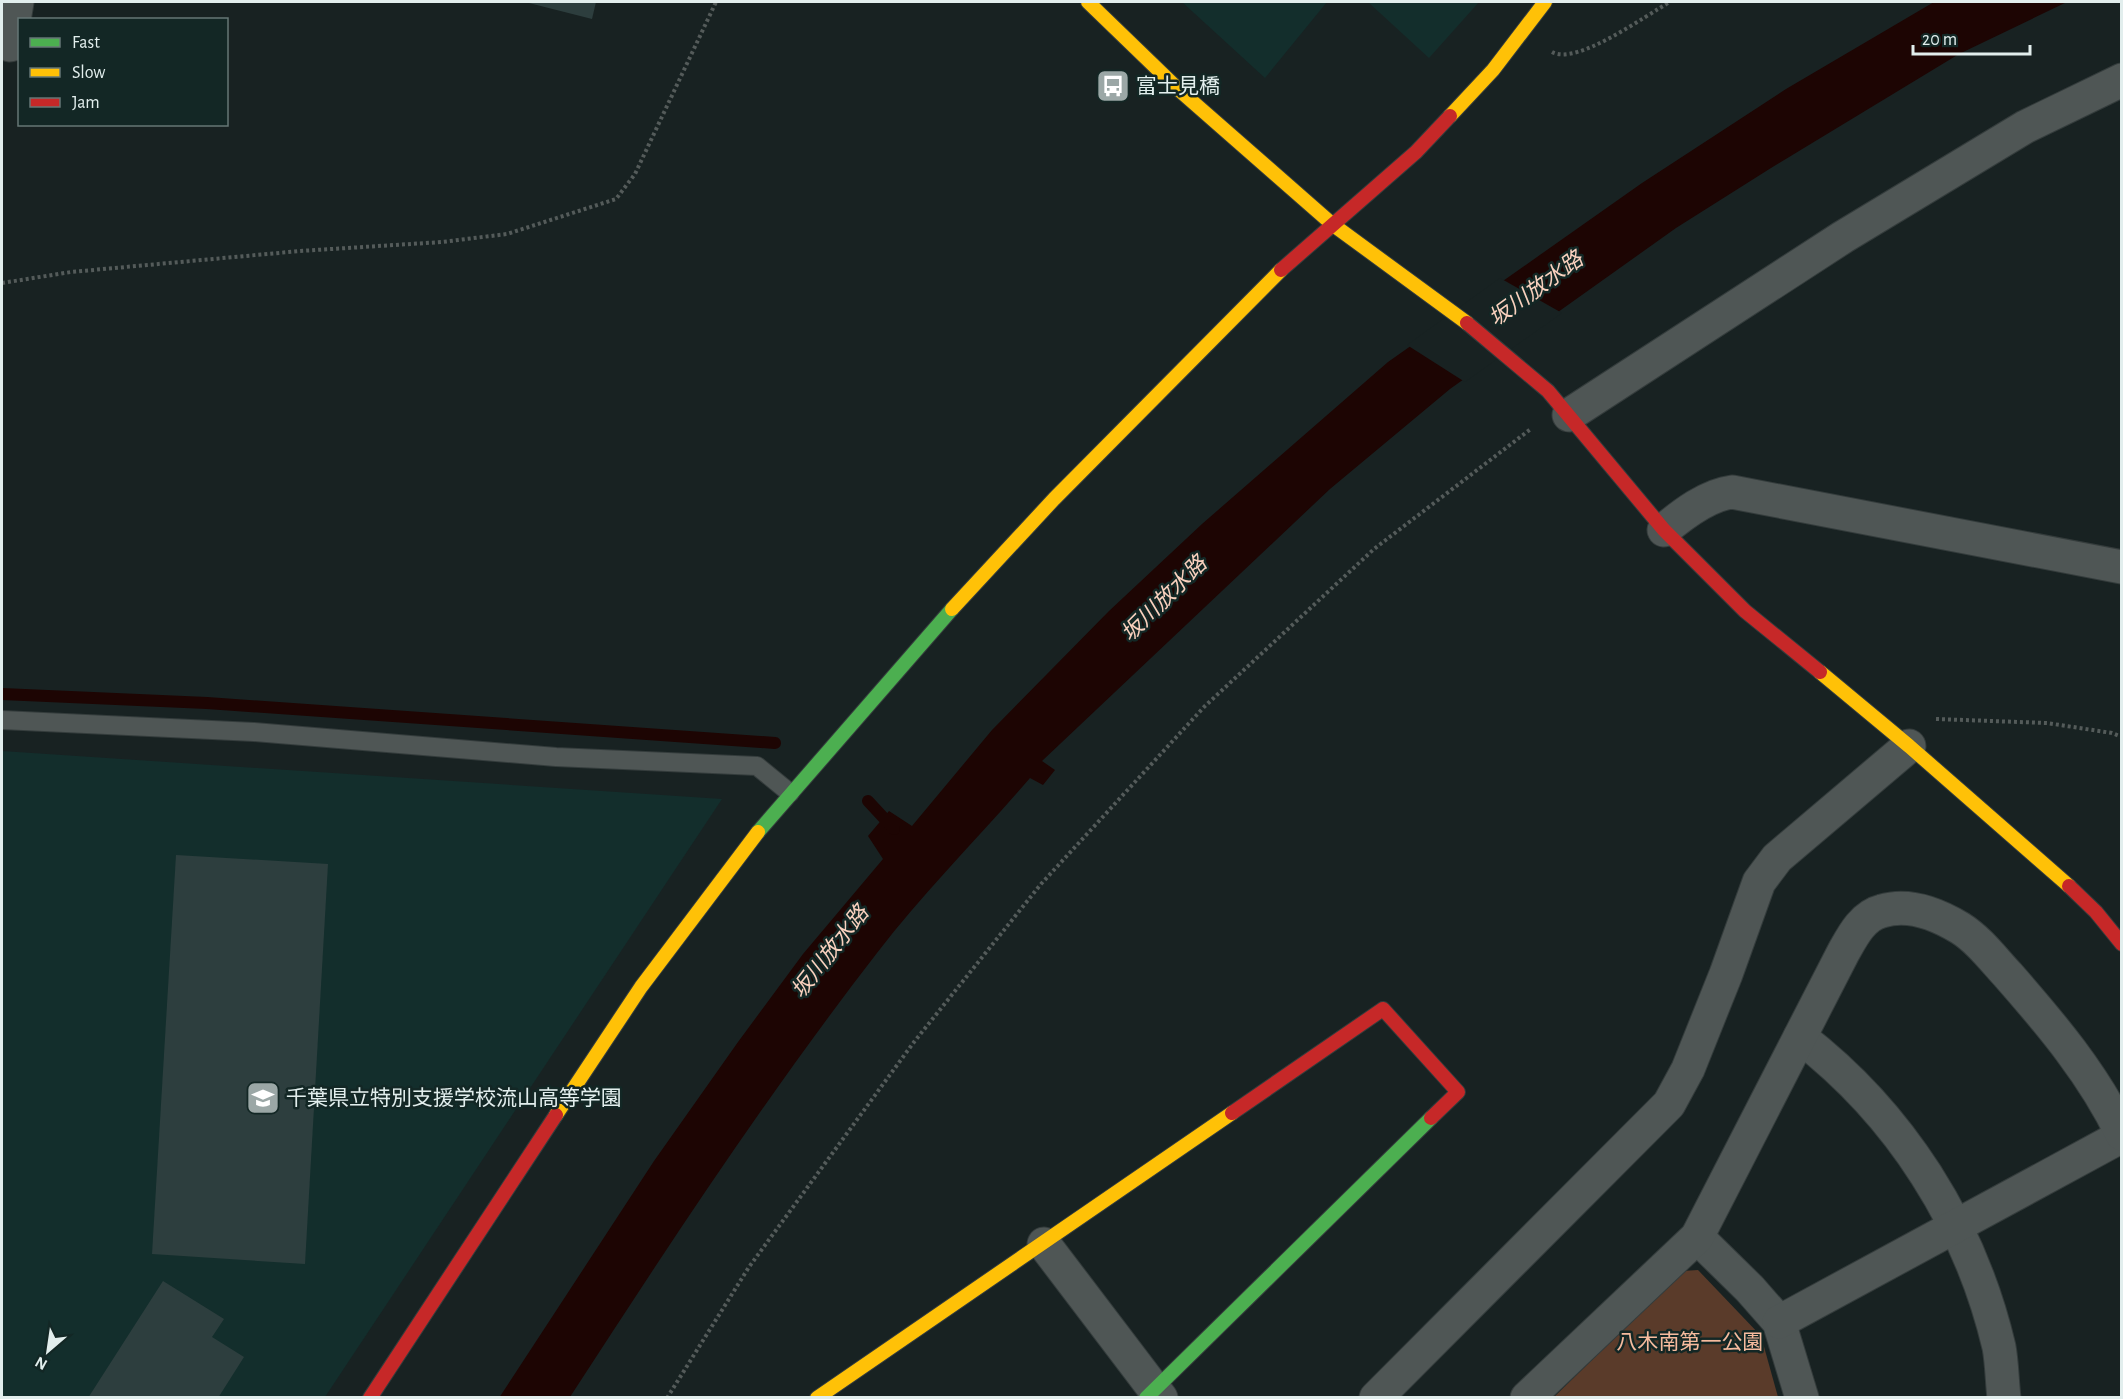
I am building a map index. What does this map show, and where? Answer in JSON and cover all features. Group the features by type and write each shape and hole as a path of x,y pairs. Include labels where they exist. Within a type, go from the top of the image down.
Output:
{"street":[{"path":"10,45 17,2"},
{"path":"1088,2 1178,89 1332,224 1450,308 1548,391 1664,530 1746,611 1909,746 2054,871 2096,912 2121,944"},
{"path":"370,1398 641,987 737,858 790,793 915,649 1054,499 1283,268 1416,153 1493,70 1545,2"},
{"path":"1565,411 1843,237 2025,127 2121,80"},
{"path":"1664,530 1682,515 1723,493 1732,492 2121,567"},
{"path":"1377,1398 1669,1104 1688,1069 1726,974 1759,882 1777,858 1909,746"},
{"path":"1527,1398 1697,1237 1842,953 1866,919 1881,911 1910,909 1937,915 1978,942 2056,1030 2109,1109 2121,1135 1779,1322"},
{"path":"817,1398 1383,1009 1458,1092 1154,1395 1044,1244"},
{"path":"1800,1037 1821,1053 1890,1123 1957,1224 1983,1294 1999,1349 2004,1398"},
{"path":"1697,1237 1750,1289 1779,1322 1802,1398"}],"lane":[{"path":"2,720 254,732 556,757 757,766 790,793"}],"path":[{"path":"2,283 71,272 300,251 442,242 507,234 616,199 635,174 716,2"},
{"path":"1520,34 1558,55 1582,52 1670,2"},
{"path":"667,1398 756,1257 914,1042 1041,884 1204,706 1374,549 1565,411"},
{"path":"1933,719 2047,723 2112,733 2121,737"}],"shaded area":[{"path":"1182,2 1327,2 1265,78"},
{"path":"1368,2 1479,2 1429,58"},
{"name":"千葉県立特別支援学校流山高等学園","path":"2,751 722,799 325,1397 2,1397"}],"green space":[{"name":"八木南第一公園","path":"1698,1270 1761,1336 1778,1397 1553,1398 1683,1271"}],"water":[{"name":"坂川放水路","path":"1934,2 2067,2 1959,54 1676,228 1450,389 1330,489 1042,761 1055,770 1043,785 1030,778 895,930 757,1116 570,1397 499,1398 654,1161 738,1042 803,954 883,859 868,836 889,811 912,826 992,730 1109,611 1202,524 1388,362 1642,183 1786,89"}],"pier":[{"path":"1500,278 1562,313 1465,382 1407,345"}],"building":[{"path":"525,2 596,2 592,19"},
{"path":"176,855 328,864 305,1264 152,1254"},
{"path":"163,1281 224,1319 212,1337 244,1357 218,1398 88,1398"}],"waterway":[{"path":"2,694 207,703 775,743"},
{"path":"868,801 894,829"}],"traffic: fast":[{"path":"758,832 952,609"},
{"path":"1146,1398 1431,1118"}],"traffic: slow":[{"path":"1088,2 1178,89 1332,224 1467,323"},
{"path":"1450,116 1493,70 1545,2"},
{"path":"952,609 1054,499 1281,270"},
{"path":"1820,672 1909,746 2069,886"},
{"path":"556,1115 641,987 758,832"},
{"path":"817,1398 1232,1113"}],"traffic: jam":[{"path":"1281,270 1416,152 1450,116"},
{"path":"1467,323 1548,391 1664,530 1745,611 1820,672"},
{"path":"2069,886 2096,912 2122,944"},
{"path":"1232,1113 1383,1009 1458,1092 1431,1118"},
{"path":"370,1398 556,1115"}],"place":[{"name":"富士見橋","path":"1113,86"},
{"name":"千葉県立特別支援学校流山高等学園","path":"263,1098"}]}
